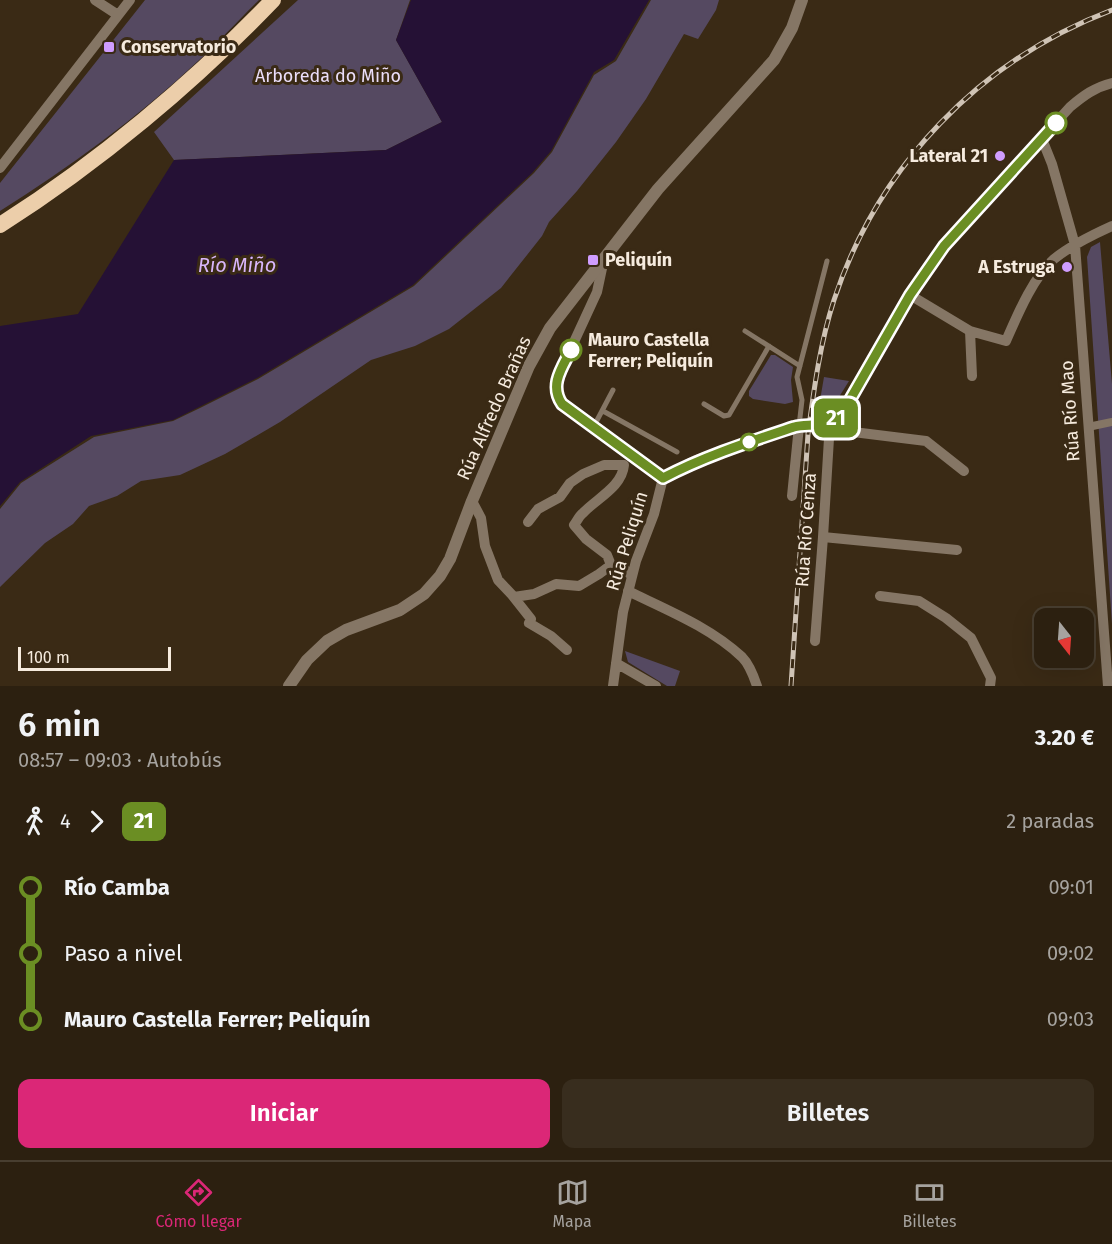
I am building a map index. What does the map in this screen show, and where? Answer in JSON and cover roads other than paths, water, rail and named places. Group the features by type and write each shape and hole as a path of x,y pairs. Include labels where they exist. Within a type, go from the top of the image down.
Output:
{"highway":[{"path":"0,225 44,196 135,126 196,74 273,0"}],"street":[{"path":"95,0 118,15"},
{"path":"0,168 130,0"},
{"name":"Rúa Alfredo Brañas","path":"289,686 307,660 327,641 346,630 400,610 433,585 450,559 472,501 538,348 562,311 658,189 774,60 786,41 802,0"},
{"path":"830,425 847,405 910,295 944,246 1070,107 1083,95 1112,83"},
{"name":"Rúa Río Mao","path":"1042,139 1052,164 1075,245 1088,427 1109,648 1108,686"},
{"path":"910,295 970,331 1006,340 1026,296 1052,260 1112,226"},
{"path":"604,258 597,292 555,386 556,393 562,404 663,478 696,460 804,425 830,425 926,441 964,471"},
{"path":"970,331 972,376"},
{"path":"1088,427 1112,422"},
{"path":"792,496 804,425"},
{"name":"Rúa Río Cenza","path":"815,641 830,425"},
{"path":"528,522 538,509 560,497 570,483 582,474 604,465 624,465 636,456"},
{"path":"611,565 607,555 586,539 574,525 582,513 608,491 623,474 624,465"},
{"name":"Rúa Peliquín","path":"613,686 628,591 636,561 654,514 663,478"},
{"path":"472,501 481,518 485,546 498,580 531,619 529,623 551,636 567,650"},
{"path":"823,537 957,550"},
{"path":"512,595 514,597 534,594 556,584 579,586 611,565"},
{"path":"611,565 623,568 632,576"},
{"path":"628,591 690,621 717,638 744,658 757,686"},
{"path":"880,596 919,601 946,618 971,638 991,678 990,686"},
{"path":"616,663 656,686"}],"lane":[{"path":"804,425 797,377 827,261"},
{"path":"745,331 800,366"},
{"path":"704,404 724,416 729,415 768,346"},
{"path":"594,426 613,390"},
{"path":"603,411 677,452"}],"water":[{"name":"Río Miño","path":"411,0 649,0 614,60 594,72 551,151 532,173 413,285 257,378 173,420 91,436 20,482 0,506 0,326 78,314 174,160 386,150 442,122 396,40"}],"railway":[{"path":"791,686 808,434 821,349 829,316 853,251 877,205 906,163 940,124 978,88 1019,58 1064,31 1112,10"}],"place":[{"name":"Conservatorio","path":"109,47"},
{"name":"Lateral 21","path":"1000,156"},
{"name":"Peliquín","path":"593,260"},
{"name":"A Estruga","path":"1067,267"},
{"name":"Mauro Castella Ferrer; Peliquín","path":"571,350"}],"park label":[{"name":"Arboreda do Miño","path":"328,76"}]}
